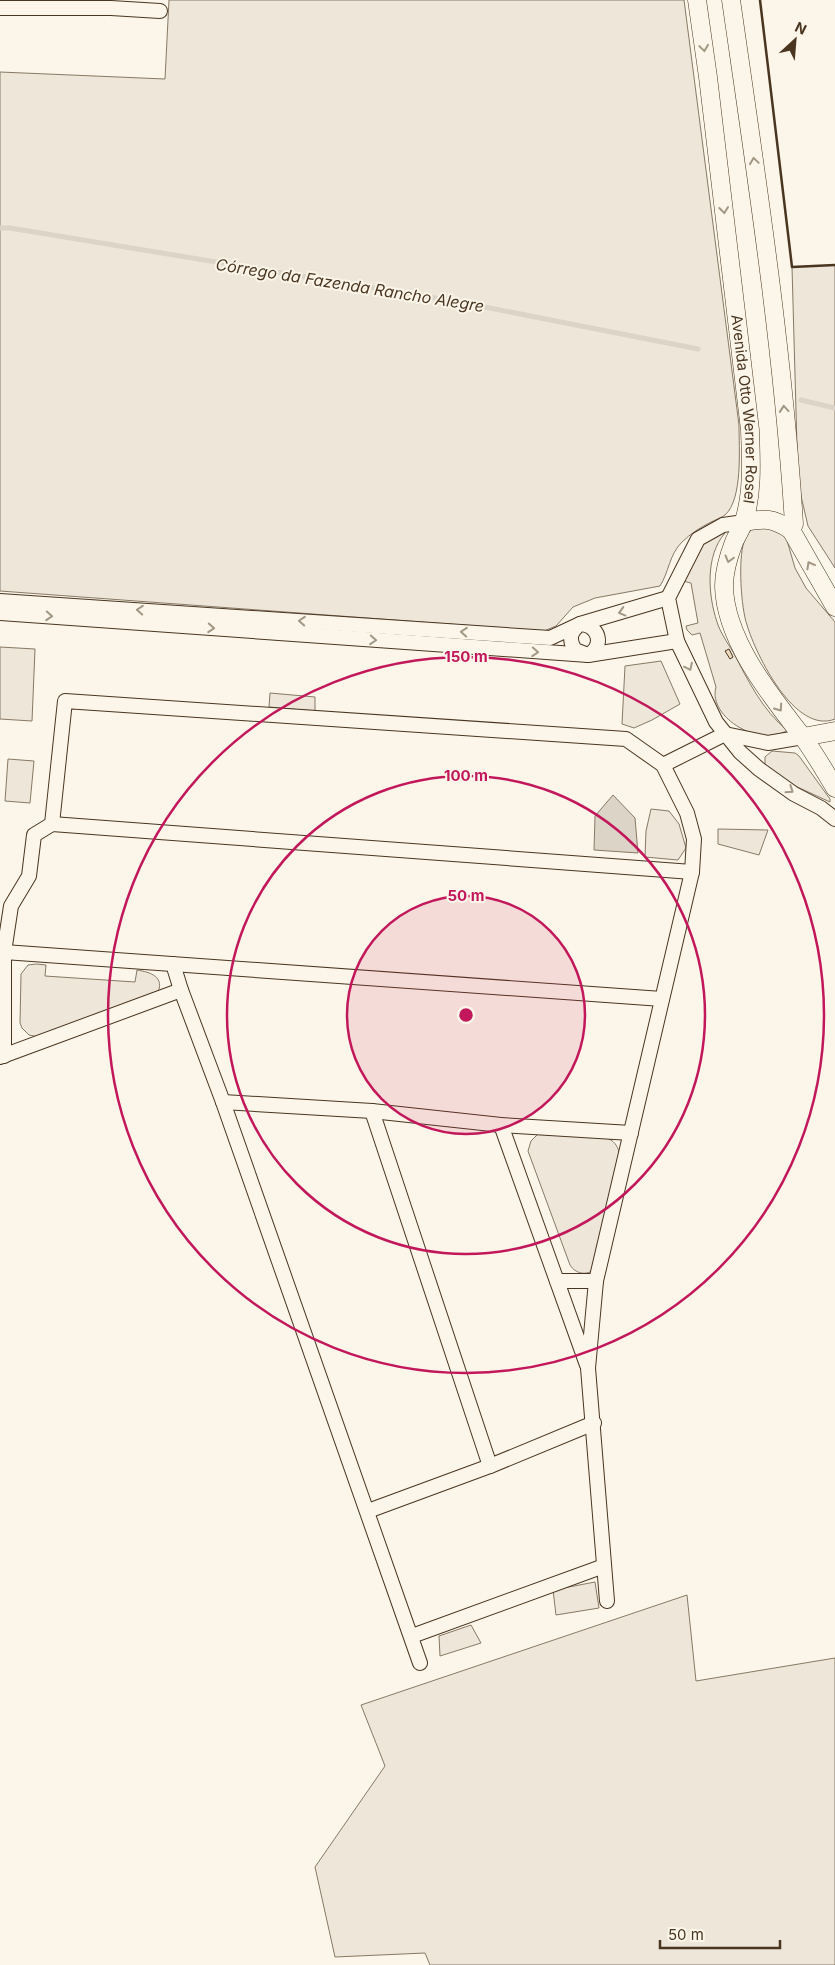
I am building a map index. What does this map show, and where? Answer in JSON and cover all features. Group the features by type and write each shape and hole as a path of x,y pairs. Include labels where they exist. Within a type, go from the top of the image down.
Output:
{"street":[{"name":"Avenida Otto Werner Rosel","path":"697,0 750,430 751,476 744,522 734,543 727,566 724,586 733,629 761,680 782,712 803,737 835,788"},
{"path":"731,0 780,362 794,524 791,530"},
{"path":"0,8 111,4 160,11"},
{"path":"835,607 791,530 778,521 762,519 722,524 698,539 668,598 677,641 716,722 725,734 740,752 759,769 794,794 821,808 835,819"},
{"path":"0,601 550,638 580,624 668,598"},
{"path":"0,613 588,656 677,641"},
{"path":"580,624 585,624 594,629 598,639 596,649 588,656 575,650 570,640 573,629 580,624"},
{"path":"52,824 65,701 626,740 663,765 686,813 694,839 692,872 596,1282 588,1368 594,1423 607,1601"},
{"path":"663,765 725,734 768,743 835,731"},
{"path":"181,990 2,1057 4,952 11,906 29,876 34,834 52,824 692,872"},
{"path":"4,952 662,999"},
{"path":"173,964 368,1511 420,1663"},
{"path":"223,1102 372,1112 501,1125 631,1133"},
{"path":"372,1112 490,1466"},
{"path":"501,1125 588,1368"},
{"path":"557,1281 596,1282"},
{"path":"368,1511 490,1466 594,1423"},
{"path":"412,1636 604,1566"}],"shaded area":[{"path":"169,0 684,0 739,425 739,473 735,497 731,507 725,515 700,528 682,542 674,552 660,586 595,598 573,607 556,626 544,631 0,591 0,72 165,79"},
{"path":"835,265 835,568 808,526 798,483 792,267"},
{"path":"754,526 776,527 786,537 795,568 806,588 835,622 835,719 820,721 806,715 792,704 779,689 759,655 747,625 741,584 742,550 747,536"},
{"path":"722,532 725,533 714,553 710,576 710,588 718,626 756,694 770,713 787,730 777,735 765,736 752,733 728,719 715,699 716,687 700,633 692,635 687,630 686,626 698,623 691,583 683,581 698,543"},
{"path":"0,647 35,649 32,721 0,719"},
{"path":"661,661 680,704 634,728 622,724 625,666"},
{"path":"270,693 315,697 315,711 269,707"},
{"path":"772,751 795,753 799,756 830,799 830,802 793,785 768,767 765,764 765,757"},
{"path":"8,759 34,761 30,803 5,801"},
{"path":"613,795 635,818 638,853 594,850 595,816"},
{"path":"651,809 669,811 679,824 686,848 678,860 645,857 646,831"},
{"path":"718,829 768,830 759,855 718,844"},
{"path":"28,965 46,965 45,976 135,982 137,970 155,976 160,983 157,994 39,1037 29,1035 20,1023 21,974"},
{"path":"539,1133 588,1135 606,1138 616,1145 618,1150 620,1157 595,1269 588,1273 578,1272 570,1265 528,1151 531,1141"},
{"path":"595,1582 599,1608 556,1615 553,1590"},
{"path":"687,1595 696,1681 835,1658 835,1965 430,1965 425,1953 335,1957 315,1867 385,1766 361,1705"},
{"path":"471,1625 481,1643 440,1656 439,1636"}],"building":[{"path":"729,649 733,657 730,659 725,651"}],"waterway":[{"name":"Córrego da Fazenda Rancho Alegre","path":"0,228 10,228 459,302 698,349"},
{"name":"Córrego da Fazenda Rancho Alegre","path":"801,400 835,408"}],"wall":[{"path":"760,0 792,267 835,265"}]}
